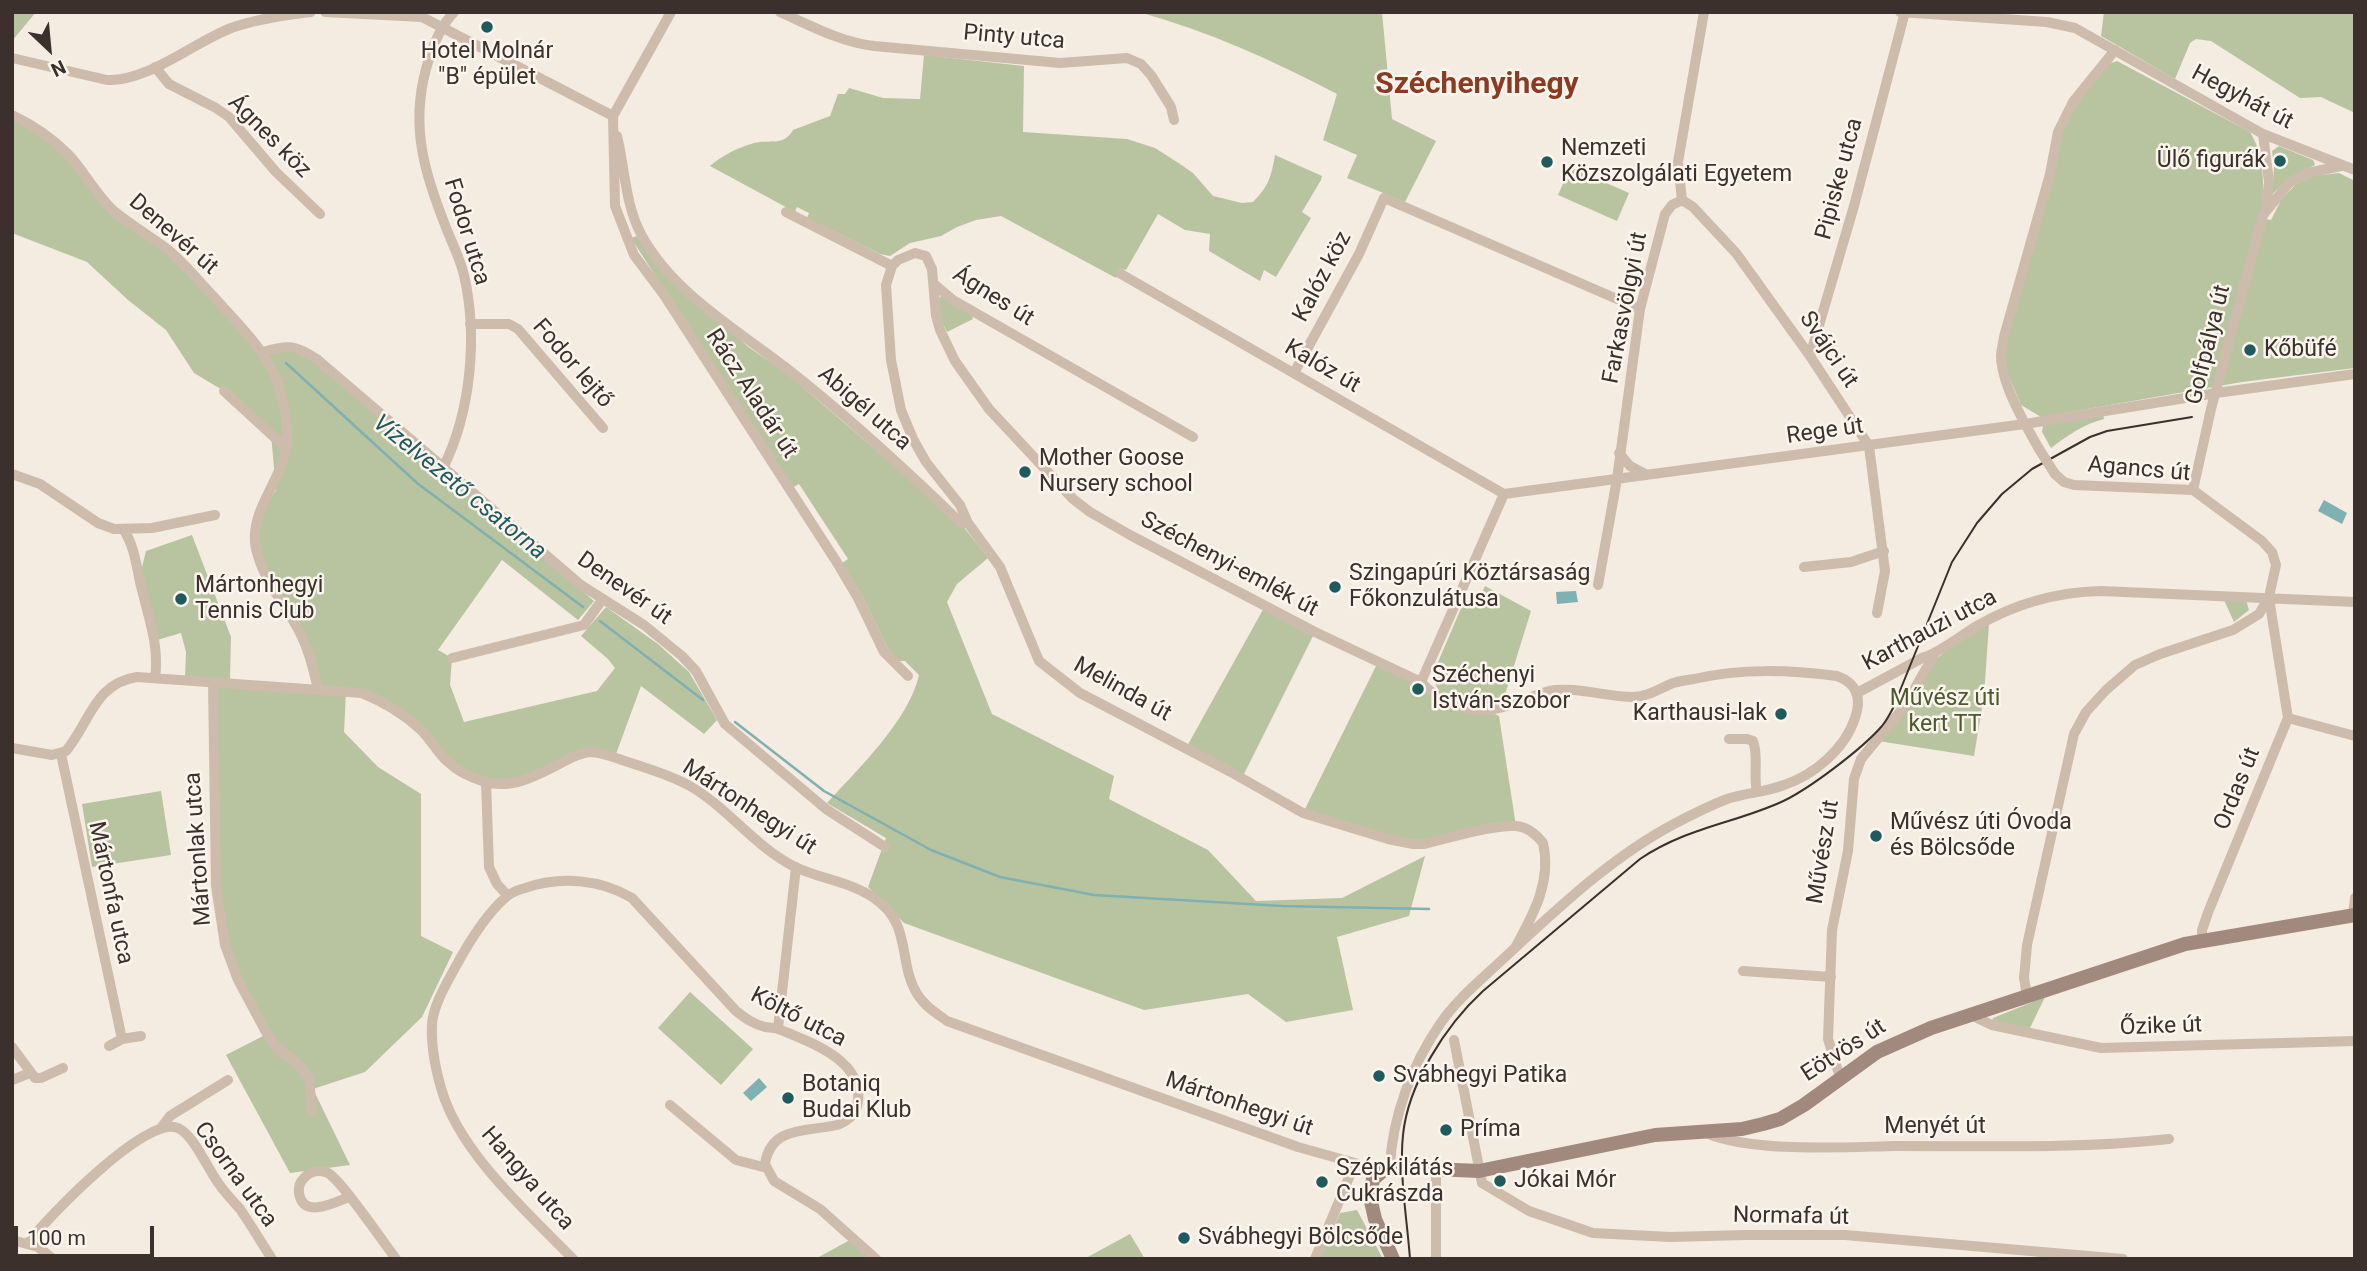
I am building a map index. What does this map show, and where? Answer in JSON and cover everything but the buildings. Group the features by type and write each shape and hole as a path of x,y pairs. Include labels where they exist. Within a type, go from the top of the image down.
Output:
{"street":[{"path":"12,58 107,80 130,78 232,28 271,17 311,12"},
{"path":"325,12 423,15 613,116 671,12"},
{"name":"Fodor utca","path":"443,468 458,434 469,379 470,313 464,275 433,193 418,133 423,80 428,61 454,12"},
{"name":"Pinty utca","path":"780,12 830,35 859,44 1060,64 1127,58 1141,64 1151,75 1171,107 1174,120"},
{"path":"1682,200 1678,162 1704,12"},
{"name":"Hegyhát út","path":"1903,12 2057,23 2082,32 2263,134 2355,170"},
{"name":"Pipiske utca","path":"1810,356 1854,206 1903,12"},
{"name":"Agancs út","path":"2115,50 2073,102 2058,132 2050,174 2005,333 2002,363 2009,388 2039,449 2055,474 2064,482 2074,485 2193,490 2262,541 2272,552 2276,565 2269,597"},
{"name":"Ágnes köz","path":"155,67 169,84 229,117 276,172 320,214"},
{"name":"Denevér út","path":"12,115 50,138 69,155 98,194 115,211 169,250 263,352 292,346 318,360 581,585 644,625 682,656 696,671 725,724 827,810 885,847"},
{"name":"Rácz Aladár út","path":"613,116 629,198 641,233 666,270 730,326"},
{"name":"Rácz Aladár út","path":"613,116 615,206 634,255 664,295 836,561 858,598 884,652 908,676"},
{"name":"Golfpálya út","path":"2193,490 2265,211 2269,182 2263,134"},
{"name":"Golfpálya út","path":"2265,211 2289,183 2308,173 2341,166"},
{"name":"Kalóz köz","path":"1294,373 1359,254 1384,198 1640,309"},
{"name":"Farkasvölgyi út","path":"1598,584 1617,479 1640,309 1665,214 1672,205 1682,200"},
{"name":"Svájci út","path":"1682,200 1693,207 1736,253 1810,356 1869,446 1885,571 1877,613"},
{"path":"786,212 891,266"},
{"name":"Ágnes út","path":"891,266 909,254 926,256 932,269 934,284 953,300 1193,438"},
{"name":"Melinda út","path":"891,266 886,285 887,311 891,360 901,410 926,462 960,505 968,523 1000,567 1040,661 1080,693 1303,813 1413,845 1496,828 1516,827 1529,830 1543,843 1546,860 1538,906 1515,948"},
{"name":"Kalóz út","path":"1121,274 1504,494"},
{"name":"Széchenyi-emlék út","path":"934,284 934,302 940,330 965,376 989,409 1073,499 1142,542 1315,632 1421,682 1430,692 1457,706 1488,710 1550,691 1634,697 1646,695 1673,683 1706,676 1771,670 1837,676 1847,679 1854,685 1857,693"},
{"name":"Fodor lejtő","path":"470,324 509,324 518,329 603,428"},
{"name":"Abigél utca","path":"730,326 827,402 961,523 968,523"},
{"path":"263,352 279,384 286,414 286,448 284,463 254,524 256,547 272,587 299,630 318,689"},
{"name":"Rege út","path":"1504,494 1869,446 2355,374"},
{"path":"223,391 286,448"},
{"path":"1619,453 1630,466 1646,475"},
{"path":"12,474 40,484 98,523 124,530 152,528 215,515"},
{"path":"1421,682 1504,494"},
{"path":"124,530 137,565 154,641 157,656 155,678"},
{"path":"1804,567 1851,562 1884,551"},
{"name":"Karthauzi utca","path":"1391,1167 1397,1117 1424,1050 1442,1021 1471,990 1515,948 1608,868 1648,839 1717,803 1795,781 1819,766 1839,746 1852,726 1857,711 1857,693 1924,657 1934,655 1949,642 2005,611 2061,594 2101,591 2355,602"},
{"path":"2269,597 2288,718 2355,736"},
{"path":"2027,996 2024,978 2027,945 2074,734 2086,712 2135,665 2233,630 2259,614 2269,597"},
{"path":"452,658 584,625 602,600"},
{"name":"Művész út","path":"1840,1077 1828,1039 1832,930 1847,851 1854,779 1857,767 1904,707 1934,655"},
{"name":"Mártonhegyi út","path":"61,754 73,743 94,706 112,685 128,678 155,678 362,693 387,703 422,730 447,762 486,782 513,784 528,780 582,754 605,755 649,768 689,785 758,842 796,867 835,880 880,902 893,917 900,931 908,971 916,993 930,1009 947,1021 1298,1147 1355,1163"},
{"name":"Mártonlak utca","path":"213,682 216,886 225,945 239,980 267,1034 277,1048 296,1062 309,1078 312,1111"},
{"name":"Ordas út","path":"2203,940 2202,930 2208,910 2288,718"},
{"path":"1729,739 1753,741 1753,777 1756,792"},
{"path":"12,748 61,754"},
{"name":"Mártonfa utca","path":"61,754 122,1039"},
{"path":"486,782 489,867 497,884 507,895"},
{"path":"778,1028 796,867"},
{"name":"Költő utca","path":"507,895 529,886 554,882 589,882 617,889 632,898 736,1011 749,1021 778,1028 841,1060 857,1081 859,1104 856,1113 839,1124 792,1132 782,1137 769,1150 765,1164 767,1168"},
{"name":"Hangya utca","path":"507,895 474,935 441,995 432,1022 433,1053 441,1090 467,1142 486,1168 573,1259"},
{"path":"2354,915 2355,898"},
{"name":"Eötvös út","path":"1391,1167 1479,1171 1623,1140 1742,1129 1780,1119 1804,1105 1877,1052 1897,1042 1975,1013 2141,957 2203,940 2354,915"},
{"path":"1743,971 1831,977"},
{"name":"Őzike út","path":"1975,1013 1977,1018 1992,1025 2101,1048 2355,1041"},
{"path":"109,1046 122,1039 141,1036"},
{"path":"1454,1040 1479,1171"},
{"path":"12,1047 35,1078 63,1068"},
{"path":"12,1080 30,1073"},
{"name":"Csorna utca","path":"161,1129 170,1116 228,1080"},
{"path":"670,1105 736,1160 767,1168 774,1181 820,1209 876,1259"},
{"name":"Csorna utca","path":"28,1242 46,1220 92,1176 120,1154 169,1126 186,1134 272,1259"},
{"name":"Menyét út","path":"1702,1132 1731,1141 1799,1146 2043,1146 2169,1139"},
{"path":"1315,1259 1355,1163 1377,1175"},
{"path":"1391,1167 1377,1175 1371,1187 1371,1208 1393,1259"},
{"path":"349,1197 312,1208 304,1203 298,1189 300,1182 310,1173 318,1170 332,1175 349,1197 396,1259"},
{"path":"1436,1170 1437,1259"},
{"name":"Normafa út","path":"1479,1171 1482,1183 1511,1202 1555,1221 1593,1233 1670,1237 1846,1236 2084,1258 2123,1259"},
{"path":"12,1240 28,1242 53,1259"}],"green space":[{"path":"12,12 36,12 12,41"},
{"path":"1139,12 1382,12 1392,119 1436,141 1405,202 1347,178 1357,155 1323,140 1337,94 1240,48"},
{"path":"2104,12 2355,12 2355,113 2321,97 2300,98 2211,41 2196,39 2190,43 2175,79 2101,36"},
{"path":"924,55 1024,66 1023,132 1127,139 1155,148 1193,173 1213,196 1242,203 1253,202 1268,181 1275,155 1322,176 1302,212 1311,218 1276,277 1264,270 1260,281 1209,251 1210,234 1185,230 1158,214 1126,270 1120,269 1116,278 1001,216 976,220 941,236 910,243 890,256 880,254 807,218 809,213 797,207 795,212 710,166 742,147 760,142 780,141 793,130 830,116 838,94 845,94 849,88 883,98 920,99"},
{"path":"2117,61 2250,132 2261,163 2261,218 2271,220 2281,200 2295,185 2313,176 2339,173 2355,181 2355,368 2242,382 2041,417 2021,405 2008,374 2004,351 2062,130 2081,98 2108,64"},
{"path":"12,116 50,138 98,194 168,250 263,352 302,349 594,601 578,620 502,560 438,650 452,658 450,685 464,722 597,691 615,668 581,636 606,607 658,644 689,672 717,720 704,734 641,686 616,754 585,748 573,757 513,784 468,775 388,703 346,692 344,732 378,767 421,794 421,936 453,952 422,1017 365,1072 313,1089 350,1165 290,1173 226,1055 267,1034 225,945 216,886 213,683 318,689 309,656 262,566 254,524 276,490 271,434 224,391 194,373 166,330 87,262 12,233"},
{"path":"2279,146 2313,160 2315,165 2287,180 2272,195 2272,151"},
{"path":"1570,167 1629,193 1617,221 1558,195"},
{"path":"637,236 747,346 785,372 959,521 988,558 957,584 947,602 992,714 1114,776 1109,799 1208,850 1256,901 1342,898 1425,856 1409,916 1337,937 1353,1010 1286,1022 1248,994 1144,1010 904,923 868,887 886,838 827,803 894,726 905,709 919,675 905,661 898,661 891,655 863,597 842,563 848,559 799,484 792,488 631,238"},
{"path":"941,296 971,313 973,319 947,332 942,322 938,299"},
{"path":"2103,414 2104,419 2076,430 2051,448 2042,432 2043,425"},
{"name":"Mártonhegyi Tennis Club","path":"192,535 231,637 230,680 185,676 186,652 181,633 154,641 139,579 146,551"},
{"path":"1485,586 1531,611 1503,701 1479,704 1440,694 1432,676 1465,599 1477,604"},
{"path":"2224,600 2246,600 2249,610 2234,622"},
{"path":"1265,606 1315,632 1242,778 1186,748"},
{"name":"Művész úti kert TT","path":"1989,624 1984,696 1974,756 1878,741 1935,660 1952,646"},
{"path":"1378,662 1438,697 1499,716 1516,826 1424,844 1303,813"},
{"path":"161,791 171,855 92,867 82,804"},
{"path":"690,992 753,1049 721,1085 658,1028"},
{"path":"2045,997 2029,1030 1992,1021 1993,1018"},
{"path":"1357,1210 1383,1259 1320,1259 1340,1213"},
{"path":"1130,1234 1145,1259 1084,1259"},
{"path":"850,1240 869,1259 815,1259"}],"water":[{"path":"2324,500 2347,513 2342,524 2318,511"},
{"path":"1576,591 1578,602 1557,604 1556,592"},
{"path":"759,1078 767,1087 751,1101 743,1093"}],"waterway":[{"name":"Vízelvezető csatorna","path":"286,363 417,483 583,607"},
{"name":"Vízelvezető csatorna","path":"600,621 703,700"},
{"path":"735,722 824,791 931,850 1000,877 1094,895 1282,906 1429,909"}],"tram line":[{"path":"1410,1259 1402,1165 1406,1116 1412,1096 1431,1057 1469,1005 1640,859 1674,840 1791,797 1834,769 1873,735 1893,708 1952,562 1977,523 2002,494 2032,469 2090,437 2107,431 2192,417"}],"place":[{"name":"Hotel Molnár \"B\" épület","path":"487,27"},
{"name":"Ülő figurák","path":"2280,161"},
{"name":"Nemzeti Közszolgálati Egyetem","path":"1547,162"},
{"name":"Kőbüfé","path":"2250,350"},
{"name":"Mother Goose Nursery school","path":"1025,472"},
{"name":"Szingapúri Köztársaság Főkonzulátusa","path":"1335,587"},
{"name":"Mártonhegyi Tennis Club","path":"181,599"},
{"name":"Széchenyi István-szobor","path":"1418,689"},
{"name":"Karthausi-lak","path":"1781,714"},
{"name":"Művész úti Óvoda és Bölcsőde","path":"1876,836"},
{"name":"Svábhegyi Patika","path":"1379,1076"},
{"name":"Botaniq Budai Klub","path":"788,1098"},
{"name":"Príma","path":"1446,1130"},
{"name":"Jókai Mór","path":"1500,1181"},
{"name":"Szépkilátás Cukrászda","path":"1322,1182"},
{"name":"Svábhegyi Bölcsőde","path":"1184,1238"}],"district":[{"name":"Széchenyihegy","path":"1477,85"}]}
